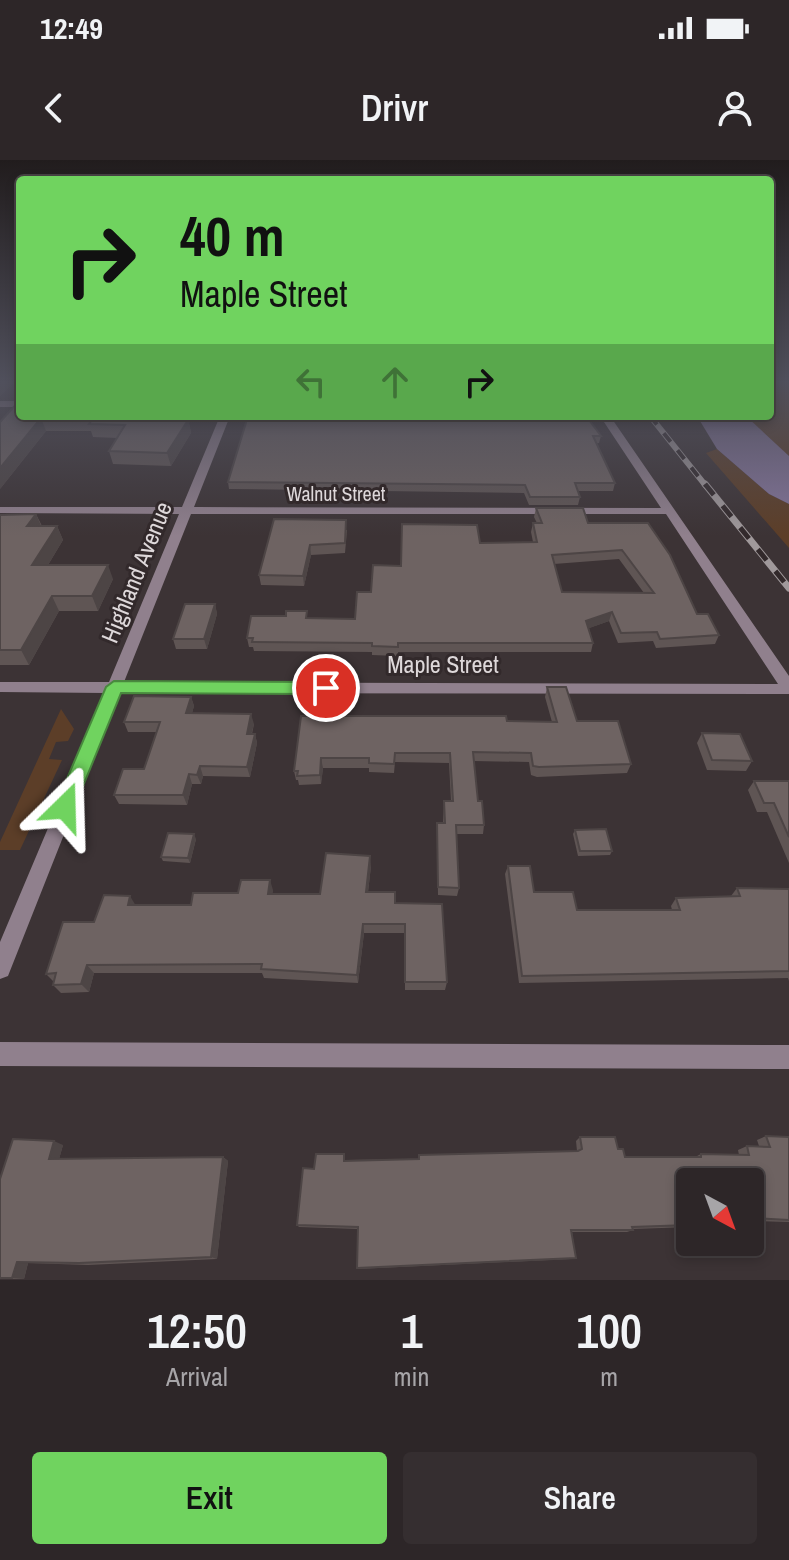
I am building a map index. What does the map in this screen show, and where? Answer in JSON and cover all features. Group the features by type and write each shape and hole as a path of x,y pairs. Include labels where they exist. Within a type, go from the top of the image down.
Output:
{"street":[{"name":"Highland Avenue","path":"0,968 218,432"},
{"path":"616,432 789,688"},
{"name":"Walnut Street","path":"0,510 671,511"},
{"name":"Maple Street","path":"0,687 789,688"},
{"path":"0,1054 789,1057"}],"shaded area":[{"path":"707,432 763,432 789,456 789,504 769,494 717,449"},
{"path":"761,432 789,432 789,456"},
{"path":"717,449 769,494 789,504 789,548 706,453"},
{"path":"61,709 74,729 68,741 56,742 49,759 62,760 20,850 0,850 0,842"}],"building":[{"path":"0,432 29,432 0,468"},
{"path":"121,432 180,432 167,453 109,451"},
{"path":"243,432 598,432 601,436 593,436 615,483 575,483 580,497 530,497 525,485 228,482"},
{"path":"536,508 583,508 588,523 648,523 670,555 697,614 708,614 719,635 660,639 657,632 621,633 612,612 586,621 593,643 398,643 398,647 372,646 372,643 252,642 253,638 247,638 251,616 286,616 286,611 307,611 306,618 355,619 357,592 371,592 373,565 401,566 402,524 477,525 480,543 537,542 533,523 542,523","holes":["622,550 654,593 562,592 552,555"]},
{"path":"36,514 27,526 57,526 32,565 108,565 92,596 52,596 21,650 0,650 0,515"},
{"path":"274,519 346,520 345,543 310,545 303,576 259,575"},
{"path":"185,604 215,604 204,639 173,639"},
{"path":"547,687 566,687 577,721 618,721 631,764 539,767 533,766 531,753 473,752 484,825 456,825 459,888 438,887 437,823 445,823 444,801 453,801 450,753 395,753 394,764 369,763 369,758 321,758 320,775 297,776 298,771 294,771 301,716 506,716 507,721 557,722"},
{"path":"134,696 191,697 186,713 251,714 247,734 255,734 247,767 200,766 197,775 189,774 183,795 114,795 123,769 144,769 160,722 124,722"},
{"path":"702,733 740,734 752,761 712,760"},
{"path":"754,781 789,781 789,837 774,803 764,803"},
{"path":"606,829 612,851 580,851 575,830"},
{"path":"168,833 194,834 188,858 161,857"},
{"path":"326,853 370,856 366,892 395,892 395,903 442,904 447,982 405,982 405,924 363,924 357,975 261,969 262,964 87,965 81,984 53,985 56,973 46,974 63,922 94,922 104,895 130,896 128,905 191,905 193,893 238,893 241,880 270,880 268,894 320,894"},
{"path":"508,866 530,866 534,892 573,892 577,910 680,910 676,898 740,896 737,888 789,889 789,971 522,976"},
{"path":"766,1136 789,1137 789,1220 764,1219 764,1168 676,1168 676,1225 632,1227 633,1230 571,1230 576,1258 357,1268 358,1227 297,1225 303,1168 314,1169 316,1154 344,1154 344,1161 419,1159 419,1155 578,1151 582,1149 580,1137 615,1137 618,1149 623,1149 625,1157 749,1155 747,1146 770,1147"},
{"path":"13,1139 54,1141 49,1159 223,1157 211,1257 79,1263 17,1262 12,1278 0,1278 0,1179"}],"railway":[{"path":"663,432 706,486"},
{"path":"705,484 789,588"}],"route":[{"path":"65,807 114,687 326,688"}]}
